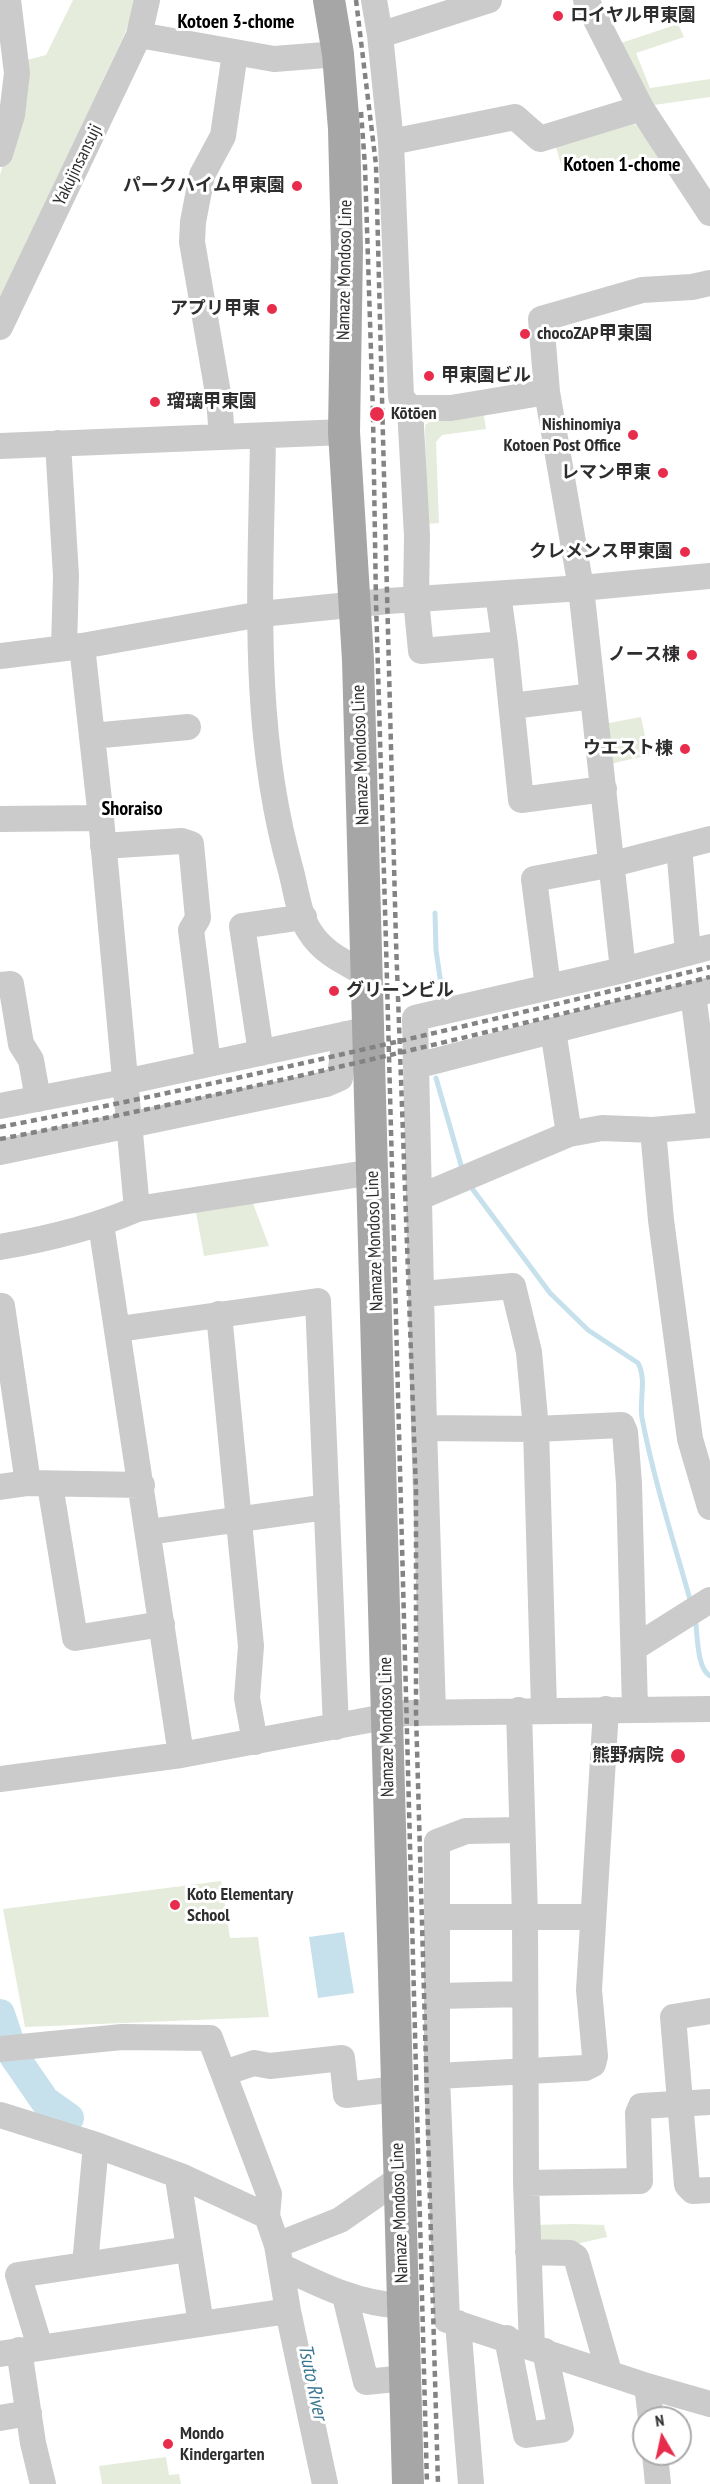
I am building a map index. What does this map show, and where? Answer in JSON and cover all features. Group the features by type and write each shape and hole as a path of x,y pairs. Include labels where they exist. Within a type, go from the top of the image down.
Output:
{"main road":[{"name":"Namaze Mondoso Line","path":"328,0 338,54 345,129 347,237 344,432 358,660 367,975 358,1032 373,1172 408,2484"}],"street":[{"path":"0,154 12,115 17,73 8,0"},
{"name":"Yakujinsansuji","path":"0,327 139,35 147,0"},
{"path":"374,0 380,34 391,142 401,397 410,408 417,536 416,599 421,651 505,644"},
{"path":"380,34 489,0"},
{"path":"586,0 641,108 710,213"},
{"path":"139,35 274,58 338,54"},
{"path":"222,437 219,399 192,242 202,175 223,136 235,53"},
{"path":"391,142 515,117 540,139 641,108"},
{"path":"623,970 581,588 547,392 541,319 642,290 692,287 710,283"},
{"path":"410,408 451,408 547,392"},
{"path":"0,446 344,432"},
{"path":"262,436 263,731 269,775 284,848 308,930 326,952 367,975"},
{"path":"58,443 73,647 92,736 137,1209"},
{"path":"0,656 73,647 261,614 354,604 581,588 710,576"},
{"path":"498,594 521,800 604,789"},
{"path":"512,706 593,696"},
{"path":"92,736 189,727"},
{"path":"0,819 101,818"},
{"path":"548,987 534,879 613,864 710,839"},
{"path":"103,846 182,841 191,844 198,918 191,930 208,1064"},
{"path":"433,1712 415,1018 699,950 679,847"},
{"path":"261,1053 242,926 304,917"},
{"path":"0,985 11,984 21,1044 31,1060 38,1099"},
{"path":"416,1066 701,992 710,1124 653,1130 602,1128 569,1134 420,1197"},
{"path":"553,1030 569,1134"},
{"path":"0,1106 358,1032"},
{"path":"0,1152 326,1084 340,1078 358,1032"},
{"path":"653,1130 662,1231 690,1439 710,1507"},
{"path":"0,1247 101,1224 137,1209 373,1172"},
{"path":"101,1224 119,1329 181,1755"},
{"path":"422,1294 513,1286 529,1352 536,1430 532,1710 521,1830 525,1916 528,2252 539,2349 561,2430 526,2436 507,2338"},
{"path":"119,1329 318,1301 336,1727"},
{"path":"0,1306 2,1306 39,1484 75,1638 162,1624"},
{"path":"219,1314 251,1646 247,1698 255,1742"},
{"path":"424,1428 536,1430 622,1425 625,1432 629,1483 635,1709"},
{"path":"0,1487 39,1484 142,1485"},
{"path":"150,1537 328,1512"},
{"path":"634,1648 710,1600"},
{"path":"437,2076 585,2068 593,2064 595,2056 589,1990 606,1709"},
{"path":"0,1779 181,1755 374,1721 387,1715 532,1710 710,1709"},
{"path":"521,1830 466,1831 437,1842 437,2076 447,2320 647,2386 710,2404"},
{"path":"438,1917 592,1917"},
{"path":"438,1995 524,1994"},
{"path":"710,2012 674,2017 687,2185 693,2191 710,2190"},
{"path":"5,2048 122,2037 210,2038 269,2194 267,2216 279,2256 288,2311 325,2484"},
{"path":"224,2073 254,2063 270,2066 342,2058 346,2095 397,2090"},
{"path":"526,2183 640,2181 638,2114 641,2106 710,2102"},
{"path":"0,2115 96,2145 183,2177 267,2216"},
{"path":"85,2264 96,2145"},
{"path":"183,2177 179,2185 201,2324"},
{"path":"279,2256 340,2220 399,2179"},
{"path":"43,2484 33,2444 29,2413 12,2351 18,2276 189,2249"},
{"path":"528,2252 570,2253 576,2258 609,2372"},
{"path":"279,2256 345,2295 387,2305 403,2306"},
{"path":"345,2295 366,2382 405,2378"},
{"path":"12,2351 288,2311"},
{"path":"458,2323 471,2484"},
{"path":"647,2386 650,2406"},
{"path":"0,2418 29,2413"},
{"path":"656,2466 658,2484"}],"green space":[{"path":"73,0 138,0 122,40 0,299 0,175 9,146 27,60 46,55"},
{"path":"678,24 684,37 636,53 650,88 710,79 710,97 647,106 615,45"},
{"path":"632,120 663,160 645,157 563,172 555,143"},
{"path":"483,410 486,429 442,435 436,442 439,523 427,524 425,425 433,419"},
{"path":"641,717 649,755 610,764 604,724"},
{"path":"251,1198 269,1246 204,1256 195,1207"},
{"path":"221,1881 230,1938 258,1937 269,2017 25,2027 3,1909"},
{"path":"535,2225 604,2225 607,2237 576,2244 537,2242"},
{"path":"166,2457 169,2475 179,2474 181,2484 102,2484 99,2466"}],"water":[{"path":"344,1932 354,1993 318,1998 309,1937"}],"waterway":[{"path":"435,913 436,950 443,998"},
{"path":"436,1078 463,1172"},
{"path":"468,1183 550,1293 588,1330 638,1363 642,1376 641,1411 647,1442 691,1603"},
{"path":"695,1618 700,1658 705,1672 710,1676"},
{"name":"Tsuto River","path":"0,2014 14,2056 45,2101 69,2118"}],"railway":[{"path":"356,0 376,165 396,942 416,1491 416,1713 438,2484"},
{"path":"361,112 365,166 373,414 376,602 427,2484"},
{"path":"0,1127 445,1031 710,967"},
{"path":"0,1139 178,1103 356,1063 710,977"}],"place":[{"name":"ロイヤル甲東園","path":"558,16"},
{"name":"パークハイム甲東園","path":"297,186"},
{"name":"アプリ甲東","path":"272,309"},
{"name":"chocoZAP甲東園","path":"525,334"},
{"name":"甲東園ビル","path":"429,376"},
{"name":"瑠璃甲東園","path":"155,402"},
{"name":"Kōtōen","path":"377,414"},
{"name":"Nishinomiya Kotoen Post Office","path":"633,435"},
{"name":"レマン甲東","path":"663,473"},
{"name":"クレメンス甲東園","path":"685,552"},
{"name":"ノース棟","path":"692,655"},
{"name":"ウエスト棟","path":"685,749"},
{"name":"グリーンビル","path":"334,991"},
{"name":"熊野病院","path":"678,1756"},
{"name":"Koto Elementary School","path":"175,1905"},
{"name":"Mondo Kindergarten","path":"168,2444"}],"district":[{"name":"Kotoen 3-chome","path":"236,22"},
{"name":"Kotoen 1-chome","path":"622,165"},
{"name":"Shoraiso","path":"132,809"}]}
